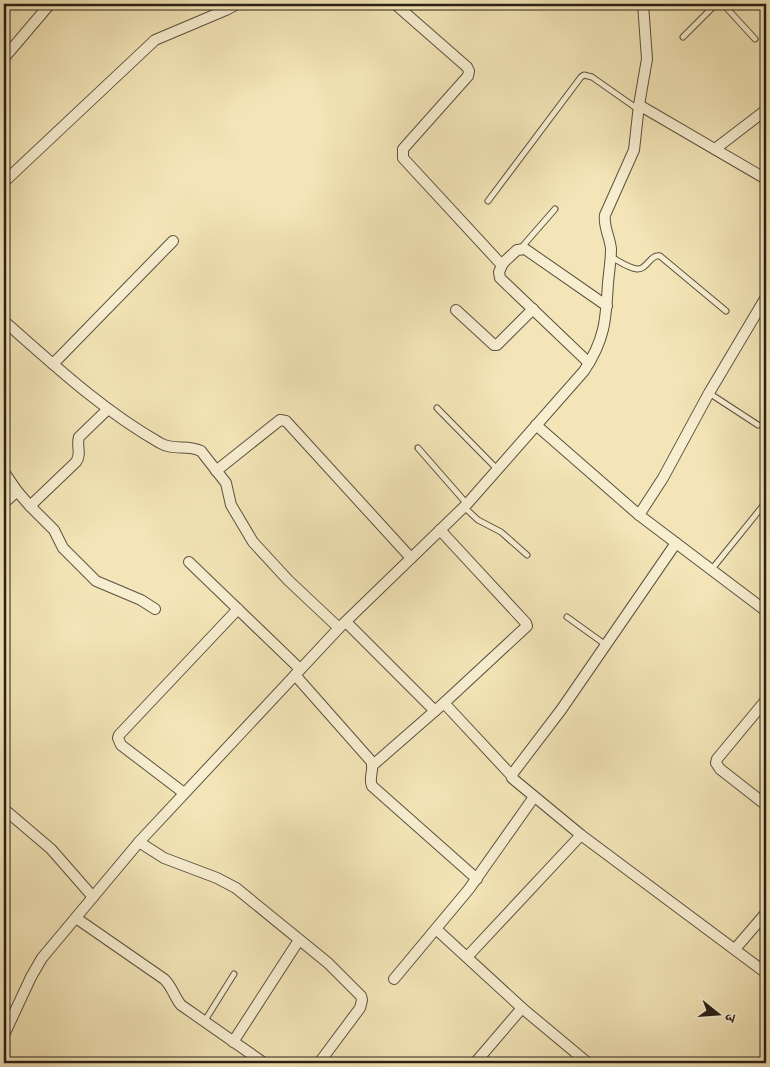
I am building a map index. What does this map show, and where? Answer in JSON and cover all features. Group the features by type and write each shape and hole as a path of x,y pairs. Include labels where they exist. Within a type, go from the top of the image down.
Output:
{"street":[{"path":"4,58 50,4"},
{"path":"4,182 155,40 237,4"},
{"path":"394,4 467,67 469,71 468,76 404,149 403,158 503,263"},
{"path":"4,1035 35,969 139,842 342,625 466,505 589,363 601,341 605,322 611,247 604,223 605,215 634,150 647,58 643,4"},
{"path":"639,107 766,179"},
{"path":"715,149 766,110"},
{"path":"53,364 173,241"},
{"path":"589,363 500,278 499,272 503,263 517,250 525,250 606,306"},
{"path":"639,515 663,478 709,392 766,297"},
{"path":"456,310 494,345 533,309"},
{"path":"4,321 78,386 108,409 161,444 172,447 195,448 200,451 226,483 232,505 254,542 288,580 342,625 434,711"},
{"path":"30,506 76,462 80,455 79,437 108,409"},
{"path":"216,471 280,420 286,420 411,558"},
{"path":"536,425 639,515 766,611"},
{"path":"4,472 17,491 54,530 63,548 96,581 141,600 155,609"},
{"path":"4,503 17,491"},
{"path":"440,530 527,626 373,765 370,778 372,786 477,878"},
{"path":"512,776 561,710 676,543"},
{"path":"189,562 238,609 298,672 373,765"},
{"path":"184,793 121,745 118,738 238,609"},
{"path":"766,700 717,759 716,763 720,769 766,805"},
{"path":"444,702 512,776 514,781 581,835 766,973"},
{"path":"394,979 477,878 534,797"},
{"path":"4,810 51,849 93,898"},
{"path":"467,957 581,835"},
{"path":"139,842 164,858 231,886 335,970 361,996 360,1008 319,1063"},
{"path":"735,949 766,913"},
{"path":"76,918 168,983 176,1000 181,1005 264,1063"},
{"path":"436,929 522,1008 588,1063"},
{"path":"233,1042 299,940"},
{"path":"475,1063 522,1008"}],"lane":[{"path":"683,36 716,4"},
{"path":"723,4 754,39"},
{"path":"488,201 584,75 592,77 639,107"},
{"path":"521,249 555,209"},
{"path":"610,257 636,269 641,268 654,257 660,256 726,310"},
{"path":"709,392 758,425"},
{"path":"437,408 497,469"},
{"path":"418,448 478,520 501,532 527,554"},
{"path":"711,570 766,502"},
{"path":"567,617 606,645"},
{"path":"204,1022 234,974"}]}
